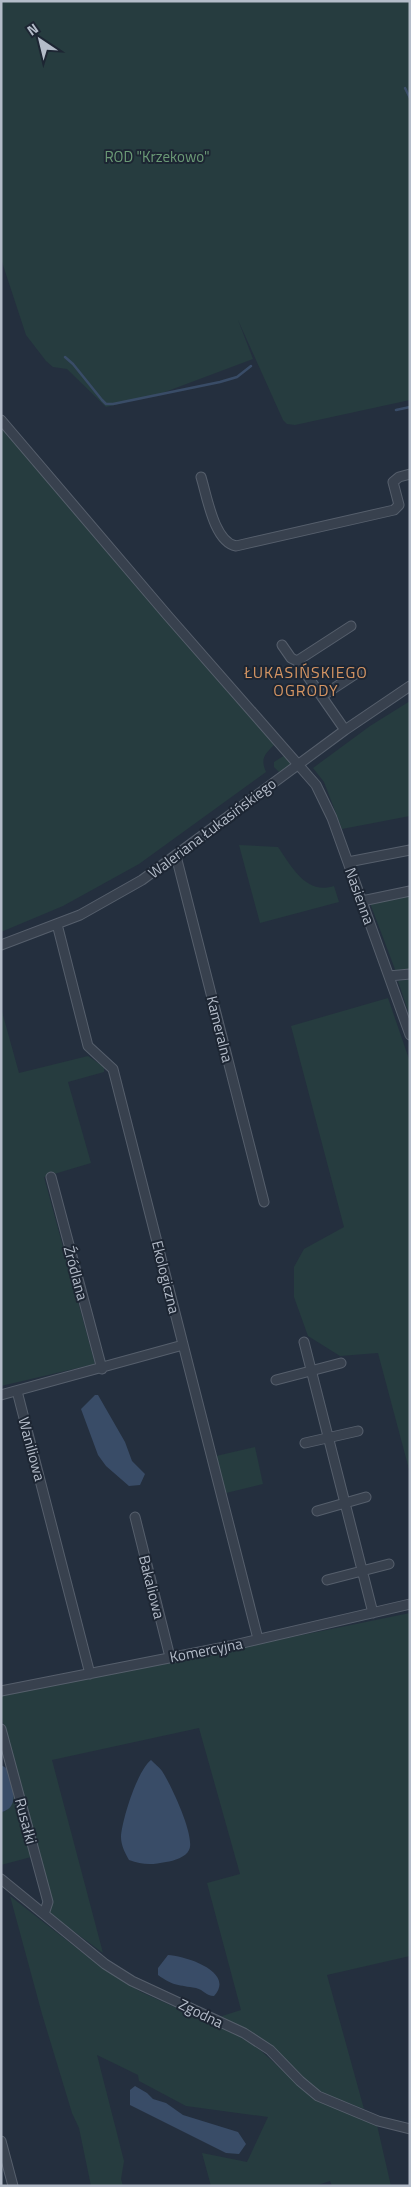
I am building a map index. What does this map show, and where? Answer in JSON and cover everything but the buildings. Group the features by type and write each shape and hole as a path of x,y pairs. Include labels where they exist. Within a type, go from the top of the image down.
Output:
{"street":[{"name":"Nasienna","path":"1,420 168,616 299,764 323,796 410,1035"},
{"path":"201,477 219,534 230,545 236,546 394,510 398,506 393,482 398,477 410,474"},
{"path":"297,661 351,626"},
{"path":"282,646 291,658 297,661 345,730"},
{"path":"322,696 357,673"},
{"name":"Waleriana Łukasińskiego","path":"1,945 57,924 111,899 176,856 345,730 410,686"},
{"path":"348,862 410,850"},
{"name":"Kameralna","path":"176,856 264,1202"},
{"path":"362,901 410,891"},
{"name":"Ekologiczna","path":"57,924 88,1046 113,1069 258,1639"},
{"path":"389,976 410,974"},
{"name":"Źródlana","path":"51,1177 102,1369"},
{"path":"304,1342 373,1613"},
{"path":"1,1395 102,1369 183,1345"},
{"path":"276,1380 341,1363"},
{"name":"Waniliowa","path":"17,1391 90,1674"},
{"path":"305,1443 358,1431"},
{"path":"317,1511 366,1497"},
{"name":"Bakaliowa","path":"135,1517 170,1656"},
{"path":"327,1580 389,1564"},
{"name":"Komercyjna","path":"1,1691 258,1639 410,1604"},
{"name":"Rusałki","path":"1,1729 48,1902 44,1914"},
{"name":"Zgodna","path":"1,1879 106,1964 132,1981 244,2033 270,2050 300,2081 318,2096 378,2121 410,2129"},
{"path":"1,2141 13,2186"}],"green space":[{"name":"ROD \"Krzekowo\"","path":"1,1 410,1 410,400 295,425 287,424 283,420 238,320 253,359 157,395 106,407 67,369 53,367 46,361 26,335 1,259"},
{"path":"1,427 275,744 264,756 263,763 266,772 139,864 63,906 1,932"},
{"path":"410,701 410,816 342,829 324,782 313,768 370,726"},
{"path":"285,755 288,756 291,765 279,772 274,767 274,762"},
{"path":"239,845 278,847 294,871 308,883 315,887 334,886 339,902 260,923"},
{"path":"410,896 410,970 396,972 370,903"},
{"path":"410,979 410,1017 398,981"},
{"path":"388,998 410,1062 410,1473 378,1353 340,1356 308,1336 294,1297 294,1267 304,1249 344,1227 291,1026"},
{"path":"1,1008 19,1073 88,1056 104,1067 104,1072 68,1082 91,1163 44,1177 95,1364 1,1386"},
{"path":"255,1447 263,1484 226,1493 216,1456"},
{"path":"410,1613 410,1956 327,1975 364,2109 320,2092 301,2077 271,2046 252,2033 219,2017 241,2010 207,1883 240,1874 199,1728 52,1760 103,1953 49,1913 51,1903 1,1715 1,1696"},
{"path":"14,1795 31,1857 1,1865 1,1812 6,1811"},
{"path":"10,1896 101,1967 141,1992 250,2041 301,2087 329,2106 377,2125 391,2186 332,2186 330,2181 315,2186 211,2186 202,2153 247,2162 268,2117 186,2106 139,2081 138,2075 97,2055 124,2161 121,2179 123,2186 91,2186 79,2128 72,2113 42,2014"}],"water":[{"path":"95,1395 98,1395 125,1442 132,1461 145,1474 140,1485 129,1486 106,1466 98,1455 81,1409"},
{"path":"151,1760 162,1771 171,1787 186,1822 190,1843 189,1850 185,1855 173,1861 147,1864 129,1860 122,1846 121,1837 127,1808 141,1774"},
{"path":"1,1765 8,1769 14,1794 11,1806 1,1812"},
{"path":"168,1955 186,1958 206,1967 214,1973 219,1980 219,1987 214,1996 196,1988 172,1983 158,1975 158,1968"},
{"path":"135,2086 153,2099 166,2103 183,2115 238,2132 246,2144 239,2154 226,2153 130,2105 130,2090"}],"waterway":[{"path":"405,88 410,98"},
{"path":"65,357 106,404 220,382 237,377 251,366"},
{"path":"396,410 410,407"}],"district":[{"name":"ŁUKASIŃSKIEGO OGRODY","path":"306,681"}]}
